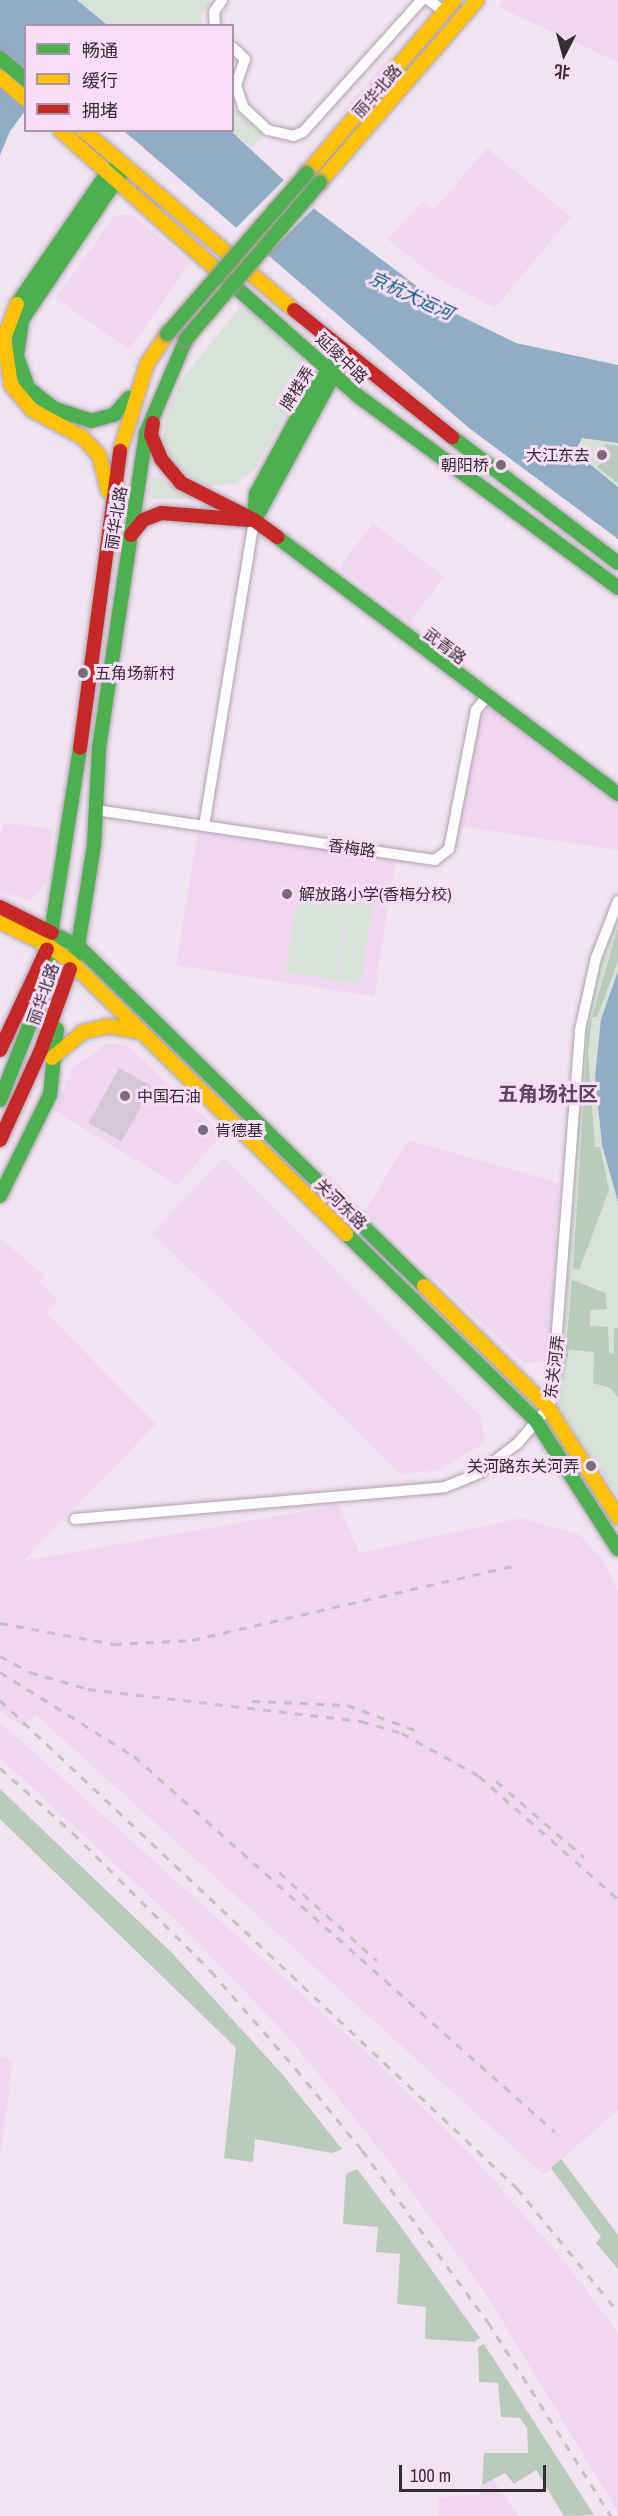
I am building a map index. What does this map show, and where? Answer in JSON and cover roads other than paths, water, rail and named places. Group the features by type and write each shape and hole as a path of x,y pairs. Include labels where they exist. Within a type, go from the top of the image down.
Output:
{"main road":[{"name":"丽华北路","path":"0,1100 50,973 50,940 110,500 134,393 167,334 454,0"},
{"name":"丽华北路","path":"0,1140 17,1104 78,945 96,810 99,748 131,535 155,406 186,339 477,0"},
{"path":"0,58 24,78"},
{"path":"0,77 24,98"},
{"name":"延陵中路","path":"62,132 358,396 618,588"},
{"name":"延陵中路","path":"85,132 344,352 618,563"},
{"path":"110,500 99,455 82,437 32,410 11,385 2,351 11,312 108,172 124,166"},
{"path":"124,166 118,182 22,320 17,357 28,388 55,409 91,421 114,416 134,393"},
{"name":"牌楼弄","path":"254,520 344,352"},
{"name":"牌楼弄","path":"254,520 256,494 309,396 332,371"},
{"name":"武青路","path":"155,406 151,435 161,459 181,483 254,520 486,698 618,794"},
{"path":"218,501 234,503 256,494"},
{"path":"131,535 143,520 161,513 254,520"},
{"name":"关河东路","path":"0,907 50,940 536,1421 618,1549"},
{"name":"关河东路","path":"0,922 50,940 78,945 548,1408 618,1517"},
{"path":"0,1050 50,940"},
{"path":"0,1196 50,1095 51,1058 71,962"},
{"path":"17,1104 51,1058 83,1032 108,1026 142,1033"}],"street":[{"path":"215,24 214,12 222,0"},
{"path":"234,49 245,59 236,85 243,107 268,130 293,136 303,132 422,0"},
{"path":"429,0 444,12"},
{"name":"牌楼弄","path":"204,825 254,520"},
{"name":"香梅路","path":"96,810 435,860 449,849 476,710 486,698"},
{"name":"东关河弄","path":"75,1519 445,1487 479,1473 518,1443 548,1408 568,1222 580,1030 596,958 618,901"}],"water":[{"path":"0,0 77,0 106,24 24,24 24,112 10,131 0,155"},
{"name":"京杭大运河","path":"125,132 232,132 317,211 450,311 516,343 618,365 618,443 582,438 575,452 618,487 618,539 469,428"},
{"path":"618,971 618,1202 602,1145 595,1076 601,1019"}],"railway":[{"path":"0,1623 114,1644 192,1640 512,1566"},
{"path":"0,1656 30,1672 88,1689 361,1721 402,1733 479,1776 618,1899"},
{"path":"0,1672 134,1756 555,2132"},
{"path":"0,1700 517,2188 618,2312"},
{"path":"252,1701 347,1705 415,1730"},
{"path":"0,1768 73,1833 211,1971 296,2069 362,2150 488,2322 611,2516"},
{"path":"496,1781 584,1857"},
{"path":"279,1872 377,1961"}],"place":[{"name":"大江东去","path":"602,455"},
{"name":"朝阳桥","path":"501,465"},
{"name":"五角场新村","path":"83,673"},
{"name":"解放路小学(香梅分校)","path":"287,894"},
{"name":"中国石油","path":"125,1096"},
{"name":"肯德基","path":"203,1130"},
{"name":"关河路东关河弄","path":"591,1466"}],"district":[{"name":"五角场社区","path":"548,1093"}]}
